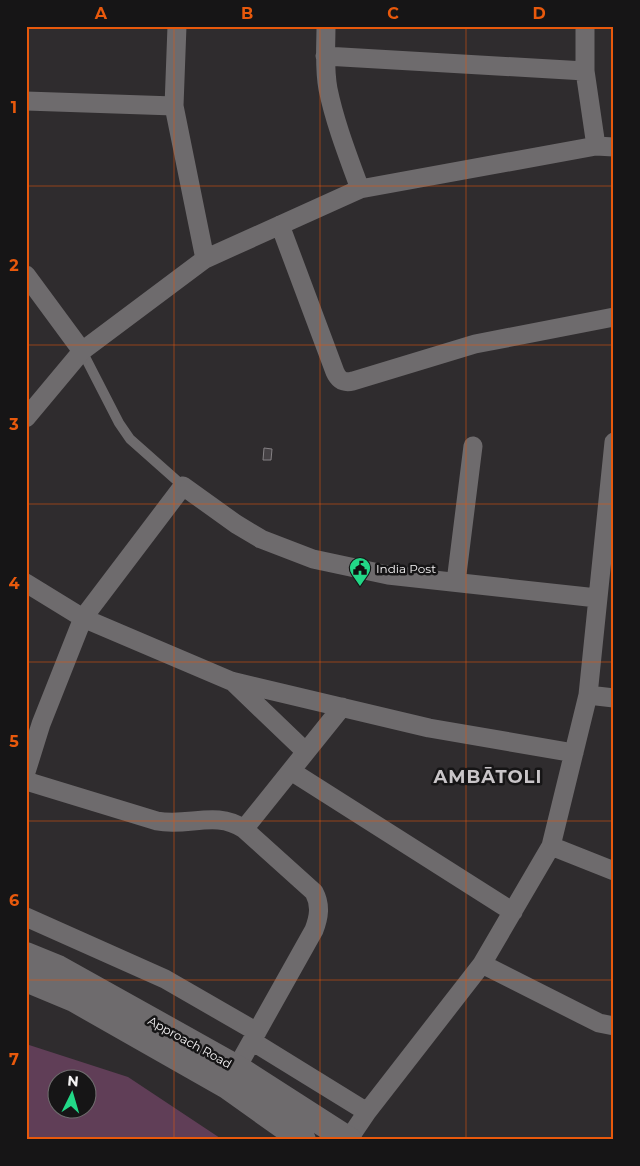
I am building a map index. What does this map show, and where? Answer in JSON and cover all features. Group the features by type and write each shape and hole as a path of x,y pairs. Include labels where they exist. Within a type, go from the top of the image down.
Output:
{"street":[{"path":"178,26 174,106 205,259"},
{"path":"326,26 328,87 336,120 360,189"},
{"path":"26,418 82,351 205,259 360,189 605,147 585,72 585,26"},
{"path":"326,56 585,72"},
{"path":"26,101 174,106"},
{"path":"280,225 338,377 344,382 353,381 474,344 614,317"},
{"path":"26,275 82,351"},
{"path":"348,1140 367,1112 482,964 551,846 588,695 598,598 608,551 614,442"},
{"path":"456,582 473,446"},
{"path":"26,772 41,724 83,618 182,486 236,524 262,539 313,559 388,574 598,598"},
{"path":"26,584 83,618 231,681 429,728 574,753"},
{"path":"231,681 306,752"},
{"path":"588,695 614,698"},
{"path":"244,829 342,707"},
{"path":"291,771 513,912"},
{"path":"26,781 157,821 176,823 224,820 234,822 309,887 317,898 319,912 314,930 232,1077"},
{"path":"551,846 614,871"},
{"path":"26,917 165,979 255,1036 367,1112"},
{"name":"Approach Road","path":"26,955 58,968 232,1077 303,1140"},
{"path":"482,964 599,1023 614,1026"},
{"name":"Approach Road","path":"26,979 74,999 232,1077 348,1140"}],"lane":[{"path":"82,351 119,423 130,439 182,486"}],"shaded area":[{"path":"26,1044 128,1077 223,1140 26,1140"}],"building":[{"path":"264,448 272,449 271,460 263,460"}],"place":[{"name":"India Post","path":"360,587"}],"district":[{"name":"AMBĀTOLI","path":"488,777"}]}
